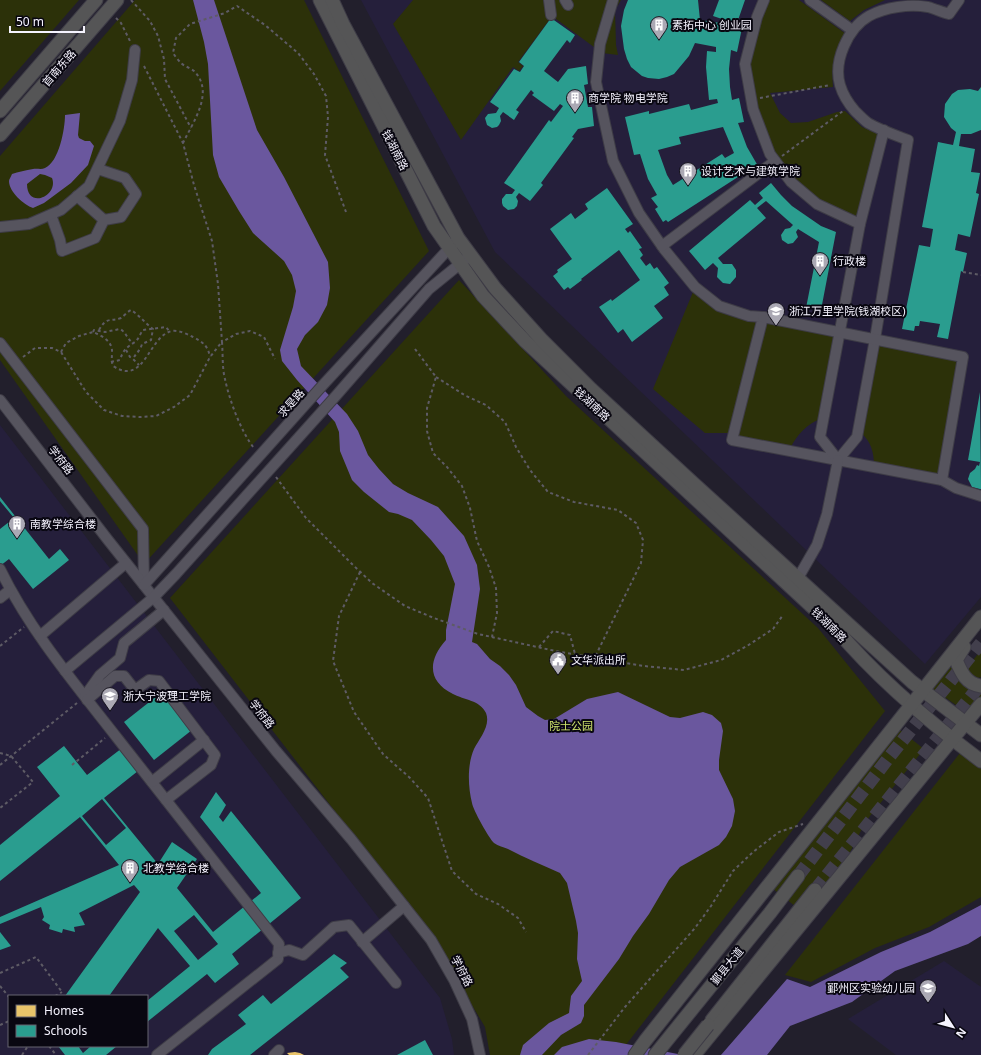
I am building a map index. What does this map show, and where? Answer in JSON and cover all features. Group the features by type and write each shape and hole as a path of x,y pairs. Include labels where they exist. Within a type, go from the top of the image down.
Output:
{"main road":[{"name":"首南东路","path":"0,111 96,0"},
{"name":"首南东路","path":"0,135 118,0"},
{"name":"钱湖南路","path":"320,0 434,226 454,243"},
{"name":"钱湖南路","path":"332,0 454,243 465,259 483,296 525,341 766,563 836,630 857,654 912,705 981,761"},
{"name":"钱湖南路","path":"465,259 495,288 546,344 597,394 923,690 981,734"},
{"path":"636,1055 645,1041 978,621"},
{"path":"978,621 956,660 962,675 975,685 981,686"},
{"path":"691,1054 981,704"},
{"name":"鄞县大道","path":"655,1055 770,913 798,876"},
{"name":"鄞县大道","path":"691,1054 708,1025 816,890"}],"street":[{"path":"549,0 551,15"},
{"path":"613,0 600,44 596,82 613,161 640,213 662,246 695,287 720,306 749,316 839,332 963,357 942,480"},
{"path":"764,0 745,64 753,109 770,154 791,182 817,204 860,224"},
{"path":"810,0 852,30"},
{"path":"798,578 817,545 828,514 838,460 857,437 875,340 908,140 868,123 846,100 839,84 838,71 840,57 844,43 852,30 870,16 894,8 920,6 949,14 959,0"},
{"path":"0,227 29,224 51,215 61,210 89,186 120,121 132,80 135,50"},
{"path":"838,460 820,437 860,224 884,130"},
{"path":"662,246 775,161"},
{"path":"98,169 125,178 136,194 121,217 104,220"},
{"path":"77,196 104,220"},
{"path":"51,215 60,240 62,251 94,238 104,220"},
{"name":"求是路","path":"144,585 322,386 454,243"},
{"path":"65,671 154,597 334,398 429,289 465,259"},
{"path":"763,318 732,440 942,480 956,488 981,496"},
{"path":"0,343 143,529 144,585"},
{"name":"学府路","path":"0,400 126,563 276,751 351,839 431,940 454,980 472,1020 480,1055"},
{"path":"40,636 126,563"},
{"path":"0,570 5,588 65,671 279,944 278,959 157,1055"},
{"path":"0,597 5,588"},
{"path":"86,698 100,675 120,658 124,644 164,610"},
{"path":"86,698 115,676 124,676 135,690 149,680 159,681 215,755 211,765 166,800"},
{"path":"152,782 204,740"},
{"path":"362,942 404,906"},
{"path":"278,953 289,950 303,955 334,927 349,925 396,983"}],"path":[{"path":"131,0 150,21 158,36 164,59 165,79 191,128"},
{"path":"183,143 200,107 203,92 201,80 193,70 181,63 173,53 176,38 190,24 225,12 237,6 265,25 298,53 314,74 326,96 328,117 326,155 346,212"},
{"path":"108,11 121,23 183,143 194,185 212,241 218,284 224,379 247,439 260,456"},
{"path":"751,100 839,84"},
{"path":"775,161 851,106"},
{"path":"963,272 981,275"},
{"path":"99,330 104,323 122,317 131,310 153,329"},
{"path":"112,362 120,360 123,351 130,344 136,341 143,330 166,326 170,332"},
{"path":"61,352 66,343 79,336 93,332 94,330 104,332 120,329 133,343"},
{"path":"133,359 140,350 142,344 151,340 153,329"},
{"path":"93,332 108,341 112,351 113,366 125,372 131,371 139,365 164,335 173,331 182,332 200,340 208,349 210,357"},
{"path":"18,361 35,348 52,348 61,352 86,392 104,410 122,416 140,417 156,416 174,407 190,395 210,357 222,342 236,334 250,331 264,337 275,359"},
{"path":"126,349 130,358 139,365"},
{"path":"415,349 436,377 466,396 486,405 505,422 516,447 530,470 548,492 574,502 618,510 636,523 643,540 641,563 594,658"},
{"path":"436,377 427,408 427,431 433,453 447,467 462,486 470,508 478,541 496,588 497,613 492,637"},
{"path":"270,469 306,518 372,583 405,606 440,621 478,634 594,658 644,666 684,670 721,660 747,646 773,629 783,615"},
{"path":"360,572 339,616 333,661 354,712 383,754 410,778 428,798 452,871 476,894 498,904 518,918 526,932"},
{"path":"0,646 30,622"},
{"path":"539,646 553,631 570,635 575,654"},
{"path":"0,765 86,698"},
{"path":"72,764 113,732"},
{"path":"0,753 11,756 33,782 0,808"},
{"path":"588,1055 625,1007 694,928 733,871 753,852 779,832 824,816"},
{"path":"0,973 36,957 62,992"},
{"path":"0,986 8,996"},
{"path":"57,995 62,992"},
{"path":"50,1047 56,1055"}],"shaded area":[{"path":"193,0 214,0 257,130 284,177 328,262 330,288 327,305 318,322 305,335 297,349 301,366 347,414 358,431 368,455 393,484 438,507 464,536 477,565 480,589 472,642 477,644 490,659 509,675 516,685 526,707 545,720 554,719 587,699 618,692 670,717 680,718 703,712 712,715 721,723 723,731 719,770 733,799 735,811 732,826 726,837 719,845 680,867 669,880 649,914 619,959 584,1005 584,1016 581,1023 561,1035 542,1055 520,1055 523,1045 549,1023 569,1013 571,996 582,981 577,959 578,933 567,883 560,873 494,843 473,807 469,783 470,762 474,749 486,727 487,718 486,713 480,705 444,689 438,683 433,670 433,662 436,655 446,640 446,630 455,584 444,556 412,520 389,512 364,492 352,480 340,451 339,432 335,422 282,361 280,350 293,307 296,291 292,275 284,261 253,233 219,177 213,155 208,64"},
{"name":"浙江万里学院(钱湖校区)","path":"361,0 981,0 981,597 925,664 495,252"},
{"path":"80,113 79,138 85,141 90,141 94,146 88,165 71,183 44,203 33,208 25,204 14,194 11,189 9,179 12,174 30,169 44,169 50,165 60,144 64,128 65,115","holes":["40,174 52,178 53,184 51,190 42,198 32,197 28,192 27,184"]},
{"name":"浙大宁波理工学院","path":"0,425 440,998 452,1039 454,1055 0,1055"},
{"path":"981,905 981,936 968,944 895,971 852,1002 790,1026 767,1055 721,1055 787,979 810,987 881,952 930,932"},
{"name":"鄞州区实验幼儿园","path":"944,961 981,987 981,1055 896,1055 848,1019"},
{"path":"589,1039 616,1042 683,1055 554,1055 562,1047"}],"green space":[{"path":"0,0 79,0 0,91"},
{"path":"135,0 304,0 429,251 144,564 0,360 0,156"},
{"path":"413,0 621,0 615,10 616,45 618,55 602,53 552,16 518,62 523,66 519,71 513,67 461,140 393,24"},
{"path":"767,0 799,0 846,34 839,46 833,65 833,87 770,93 780,113 791,123 808,122 837,112 845,111 862,127 878,134 858,218 818,203 793,182 773,154 756,109 748,65"},
{"path":"821,0 885,0 864,10 850,21"},
{"name":"院士公园","path":"459,280 566,396 818,628 885,711 618,1055 490,1055 485,1027 430,934 170,598"},
{"path":"693,292 709,305 723,313 748,320 759,321 731,433 705,433 653,389"},
{"path":"764,322 837,333 822,418 803,430 790,449 738,436"},
{"path":"881,344 955,359 960,364 940,472 937,476 874,465 871,448 861,433 877,347"},
{"path":"981,650 981,677 978,678 970,673 967,668"},
{"path":"953,664 981,689 981,697 969,714 933,689"},
{"path":"900,730 924,749 866,821 850,852 804,913 773,889"},
{"path":"960,753 981,769 981,897 929,927 875,948 811,982 785,975"}],"building: Homes":[{"path":"295,1052 304,1055 289,1055 287,1053"}],"building: Schools":[{"path":"628,0 698,0 700,20 721,23 722,19 713,16 719,0 745,0 736,26 742,28 737,52 731,50 729,69 730,87 732,100 739,98 744,122 738,123 747,147 758,166 745,174 738,164 732,168 738,177 668,222 666,220 663,222 655,209 658,207 651,198 657,195 648,179 640,154 634,155 625,117 649,111 649,114 689,104 691,110 718,103 717,99 709,100 706,67 707,51 716,52 716,47 695,43 689,56 674,74 659,79 642,76 631,67 624,49 621,26 624,10","holes":["723,127 734,153 725,158 722,154 673,185 667,175 658,150 681,144 679,137"]},
{"name":"商学院 物电学院","path":"551,18 575,35 570,43 567,40 544,71 558,82 568,69 586,66 588,84 584,85 588,107 592,107 594,126 578,129 572,137 574,138 541,183 543,185 530,201 519,193 516,197 518,201 517,206 514,209 508,210 503,206 502,199 506,194 512,194 515,190 504,183 549,120 551,122 563,106 560,104 554,111 532,95 534,93 531,90 516,110 519,112 514,120 503,112 500,116 501,121 499,125 492,128 487,125 485,118 488,114 496,113 499,108 490,102 514,69 520,72 524,66 519,62"},
{"path":"981,87 981,130 971,134 961,134 959,146 975,149 971,172 980,173 976,193 979,194 970,237 958,234 955,250 967,253 963,272 961,271 948,339 937,337 940,324 920,321 919,326 915,326 914,331 902,329 919,245 930,247 933,229 922,227 938,142 953,145 956,132 951,128 944,117 945,104 952,94 958,90 970,89 978,91"},
{"path":"771,183 792,206 821,226 836,232 821,310 806,308 819,242 798,229 796,232 798,237 793,243 788,244 782,240 781,235 785,229 790,228 793,225 766,201 757,208 766,218 718,258 723,264 732,264 736,270 736,277 730,284 723,283 717,277 718,268 713,263 705,270 689,251 750,200 755,205 763,198 759,193"},
{"path":"607,188 633,224 625,229 628,233 630,231 642,248 639,249 643,255 640,258 646,266 650,263 654,269 657,267 669,283 664,287 669,295 654,306 663,318 632,342 623,329 618,333 599,307 611,299 612,301 640,280 619,250 570,289 568,287 564,290 553,276 558,272 557,270 572,259 550,229 571,213 575,219 588,209 585,204"},
{"path":"980,392 981,489 972,487 968,479 970,473 977,465 979,466 980,462 968,460"},
{"name":"南教学综合楼","path":"0,497 49,559 60,549 69,560 33,589 9,559 0,566 0,529 14,518 0,501"},
{"path":"162,692 192,730 154,760 124,722"},
{"name":"北教学综合楼","path":"126,745 143,767 104,798 158,864 172,842 197,859 177,888 213,932 261,893 200,817 216,792 226,805 219,817 223,822 231,811 301,898 232,954 239,964 215,983 207,974 148,1021 148,1000 190,966 158,928 110,995 66,995 140,892 134,885 79,913 85,925 74,927 75,932 63,929 62,933 49,929 50,925 42,920 44,917 41,907 0,924 0,917 119,865 80,817 0,881 0,845 60,796 37,767 64,746 87,775","holes":["102,799 126,828 106,845 82,816","194,915 218,944 198,960 174,931"]},
{"path":"0,932 11,946 0,950"},
{"path":"334,954 347,963 340,968 349,977 250,1055 208,1055 212,1049 246,1024 238,1015 263,995 271,1004"},
{"path":"425,1040 433,1055 397,1055"},
{"path":"59,1047 79,1047 83,1053 90,1047 116,1047 106,1055 65,1055"}],"tunnel":[{"path":"798,876 890,756 981,643"},
{"path":"815,890 981,684"}],"place":[{"name":"素拓中心 创业园","path":"659,40"},
{"name":"商学院 物电学院","path":"575,113"},
{"name":"设计艺术与建筑学院","path":"688,186"},
{"name":"行政楼","path":"820,276"},
{"name":"浙江万里学院(钱湖校区)","path":"776,326"},
{"name":"南教学综合楼","path":"17,539"},
{"name":"文华派出所","path":"558,675"},
{"name":"浙大宁波理工学院","path":"110,711"},
{"name":"北教学综合楼","path":"130,883"},
{"name":"鄞州区实验幼儿园","path":"928,1003"}]}
